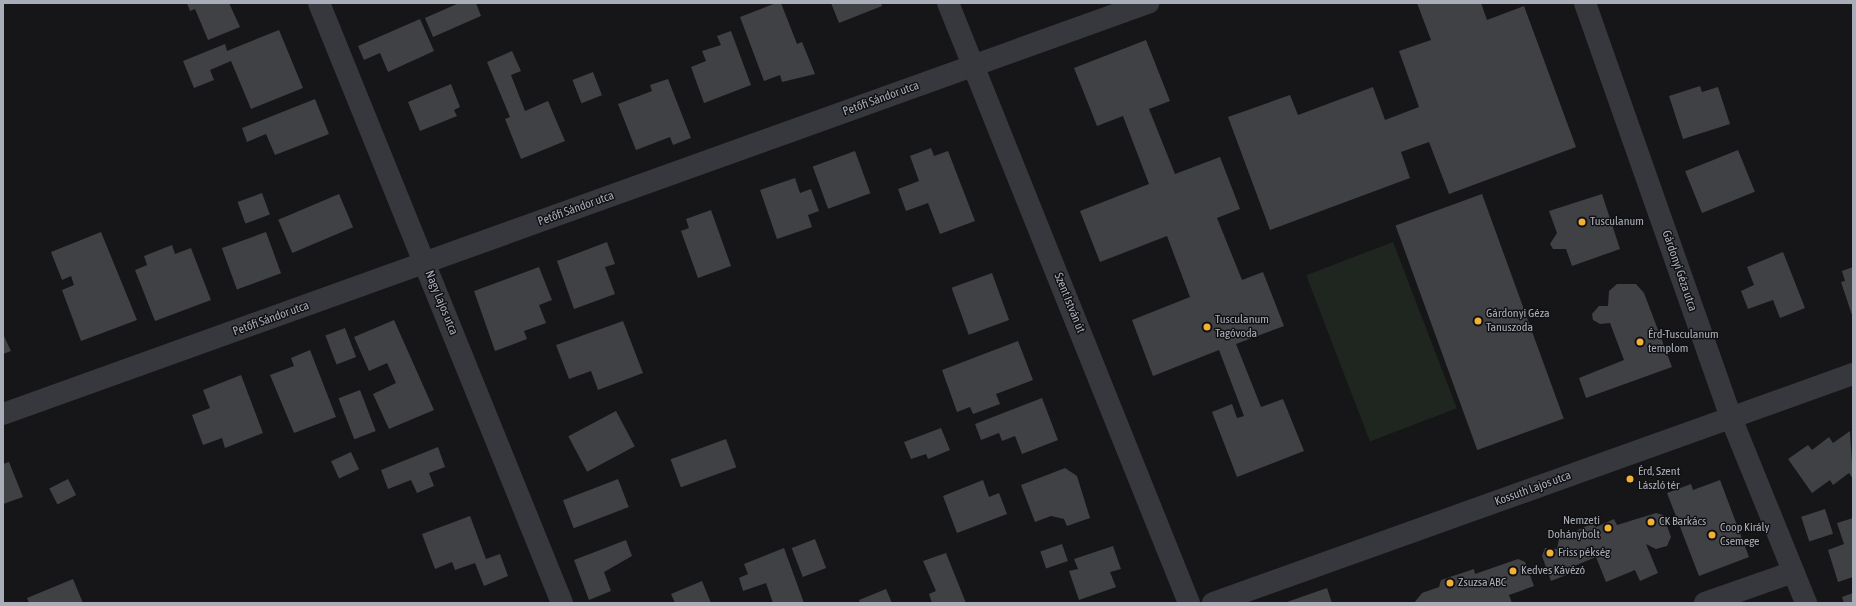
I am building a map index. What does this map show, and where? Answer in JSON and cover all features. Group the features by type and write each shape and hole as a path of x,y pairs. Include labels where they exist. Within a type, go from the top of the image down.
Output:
{"street":[{"name":"Nagy Lajos utca","path":"319,3 426,264 562,603"},
{"name":"Szent István út","path":"948,3 1189,603"},
{"name":"Petőfi Sándor utca","path":"3,414 426,264 1148,3"},
{"name":"Gárdonyi Géza utca","path":"1585,3 1731,418 1806,603"},
{"name":"Kossuth Lajos utca","path":"1213,603 1853,374"},
{"path":"1705,603 1794,572"}],"shaded area":[{"path":"1393,242 1457,408 1370,442 1306,275"}],"building":[{"path":"187,3 229,3 240,27 208,40 195,9 190,11"},
{"path":"459,3 476,3 481,16 433,37 425,18"},
{"path":"776,3 781,3 797,44 802,42 815,74 782,82 780,75 764,81 740,17"},
{"path":"831,3 881,3 882,6 839,23"},
{"path":"1417,3 1481,3 1487,20 1524,6 1576,147 1449,194 1429,142 1401,152 1410,178 1270,230 1228,117 1290,95 1298,115 1373,87 1385,120 1419,107 1399,51 1431,40"},
{"path":"420,19 434,51 388,72 380,53 364,60 358,46"},
{"path":"279,30 303,88 251,109 231,61 210,70 214,80 194,88 183,61 225,44 227,51"},
{"path":"731,31 751,85 704,103 691,67 706,61 702,51 721,45 717,36"},
{"name":"Tusculanum Tagóvoda","path":"1146,40 1170,101 1149,109 1175,174 1220,157 1240,209 1217,218 1242,280 1263,272 1284,326 1236,344 1261,407 1283,399 1304,451 1237,477 1212,412 1232,404 1237,418 1244,416 1219,350 1153,376 1132,320 1190,297 1167,236 1100,262 1080,211 1149,184 1123,116 1097,126 1074,68"},
{"path":"512,51 521,71 511,75 525,111 548,101 565,141 521,159 505,119 510,117 487,62"},
{"path":"593,72 602,95 581,103 572,80"},
{"path":"668,79 691,138 673,145 670,137 636,150 618,104 652,91 650,85"},
{"path":"451,84 460,107 454,110 457,116 420,131 408,102"},
{"path":"1700,86 1702,92 1718,87 1730,124 1683,139 1669,96"},
{"path":"315,99 329,134 275,155 266,134 247,142 242,128"},
{"path":"931,148 934,156 948,151 975,221 940,234 928,203 906,211 898,189 919,181 910,156"},
{"path":"1738,150 1755,192 1702,213 1685,171"},
{"path":"855,151 870,193 828,209 813,166"},
{"path":"795,178 800,193 811,189 819,211 808,215 812,227 777,239 760,190"},
{"path":"262,193 270,215 245,224 238,202"},
{"path":"339,194 353,227 292,253 278,220"},
{"name":"Gárdonyi Géza Tanuszoda","path":"1482,194 1564,419 1477,450 1396,225"},
{"name":"Tusculanum","path":"1602,194 1620,249 1572,266 1566,249 1553,249 1550,244 1557,233 1549,211"},
{"path":"711,210 731,266 698,278 681,231 689,228 686,219"},
{"path":"101,232 137,320 81,341 62,290 74,285 71,276 62,280 51,252"},
{"path":"266,232 281,273 237,289 222,248"},
{"path":"607,242 615,264 605,267 615,294 574,309 557,261"},
{"path":"172,245 175,254 191,248 211,300 155,321 135,270 147,265 144,256"},
{"path":"1783,252 1805,308 1780,318 1773,300 1748,309 1741,291 1754,285 1747,267"},
{"path":"539,267 552,300 539,305 546,323 524,331 527,339 495,351 474,291"},
{"path":"1853,267 1853,318 1841,282 1845,281 1842,271"},
{"path":"992,273 1009,320 969,335 952,288"},
{"name":"Érd-Tusculanum templom","path":"1617,284 1636,284 1644,293 1672,367 1586,398 1579,378 1624,360 1610,323 1600,324 1593,320 1592,314 1599,306 1608,306 1609,291"},
{"path":"394,320 434,410 389,429 373,394 396,383 387,363 369,371 354,337"},
{"path":"623,321 643,373 598,390 591,371 569,379 556,345"},
{"path":"345,328 356,357 337,364 325,336"},
{"path":"3,334 11,351 3,354"},
{"path":"1018,341 1033,380 996,394 1000,404 973,414 970,407 957,412 942,370"},
{"path":"310,350 336,417 294,433 270,375 294,366 291,358"},
{"path":"241,375 263,433 225,448 222,438 203,445 192,415 210,408 203,390"},
{"path":"360,390 376,431 354,439 339,398"},
{"path":"1042,398 1058,440 1022,454 1015,436 1002,441 999,433 981,440 975,424"},
{"path":"616,411 635,446 587,472 568,436"},
{"path":"941,428 950,450 928,459 926,454 911,459 904,442"},
{"path":"1850,431 1853,479 1849,473 1833,485 1830,480 1812,493 1788,459 1808,445 1812,450 1829,437 1833,443"},
{"path":"726,439 736,467 681,487 671,459"},
{"path":"438,447 445,467 429,473 434,486 417,493 411,480 388,489 381,470"},
{"path":"351,452 359,469 339,479 331,461"},
{"path":"9,462 23,497 3,504 3,464"},
{"path":"1065,468 1077,476 1090,518 1067,526 1064,519 1051,516 1035,522 1021,485"},
{"path":"68,479 76,495 57,505 49,489"},
{"path":"618,479 629,507 574,528 563,500"},
{"path":"983,480 989,497 999,493 1007,514 957,533 943,496"},
{"name":"Coop Király Csemege","path":"1720,480 1749,557 1699,576 1667,493 1691,484 1693,490"},
{"path":"1825,509 1833,534 1809,541 1801,517"},
{"path":"1656,513 1663,515 1671,537 1667,546 1656,549 1646,544 1658,573 1640,581 1635,570 1606,582 1596,557 1567,569 1569,574 1551,581 1542,556 1545,548 1557,549 1559,539 1576,536 1577,530 1592,524 1596,527 1614,519 1617,525"},
{"path":"470,516 486,559 500,554 508,576 484,586 475,563 455,570 452,562 435,569 422,534"},
{"path":"1853,518 1853,577 1838,582 1828,550 1844,544 1837,523"},
{"path":"815,539 826,568 803,577 792,548"},
{"path":"626,540 632,556 604,572 611,591 589,600 574,560"},
{"path":"1062,544 1068,561 1046,569 1040,551"},
{"path":"1113,546 1121,569 1110,572 1116,587 1079,600 1069,571 1078,569 1074,559"},
{"path":"784,548 804,603 773,603 766,583 743,591 739,578 748,574 744,564"},
{"path":"946,553 966,603 932,603 929,594 936,591 923,561"},
{"path":"1518,559 1525,562 1534,586 1509,595 1512,603 1414,603 1422,593 1439,587 1441,580 1474,569 1475,574"},
{"path":"73,579 83,603 29,603 27,598"},
{"path":"702,581 711,603 675,603 671,594"},
{"path":"1327,588 1332,603 1284,603"},
{"path":"886,589 892,603 860,603 859,600"},
{"path":"1853,593 1853,603 1844,603 1842,597"}],"place":[{"name":"Tusculanum","path":"1582,222"},
{"name":"Gárdonyi Géza Tanuszoda","path":"1478,321"},
{"name":"Tusculanum Tagóvoda","path":"1207,327"},
{"name":"Érd-Tusculanum templom","path":"1640,342"},
{"name":"Érd, Szent László tér","path":"1630,479"},
{"name":"CK Barkács","path":"1651,522"},
{"name":"Nemzeti Dohánybolt","path":"1608,528"},
{"name":"Coop Király Csemege","path":"1712,535"},
{"name":"Friss pékség","path":"1550,553"},
{"name":"Kedves Kávézó","path":"1513,571"},
{"name":"Zsuzsa ABC","path":"1450,583"}]}
